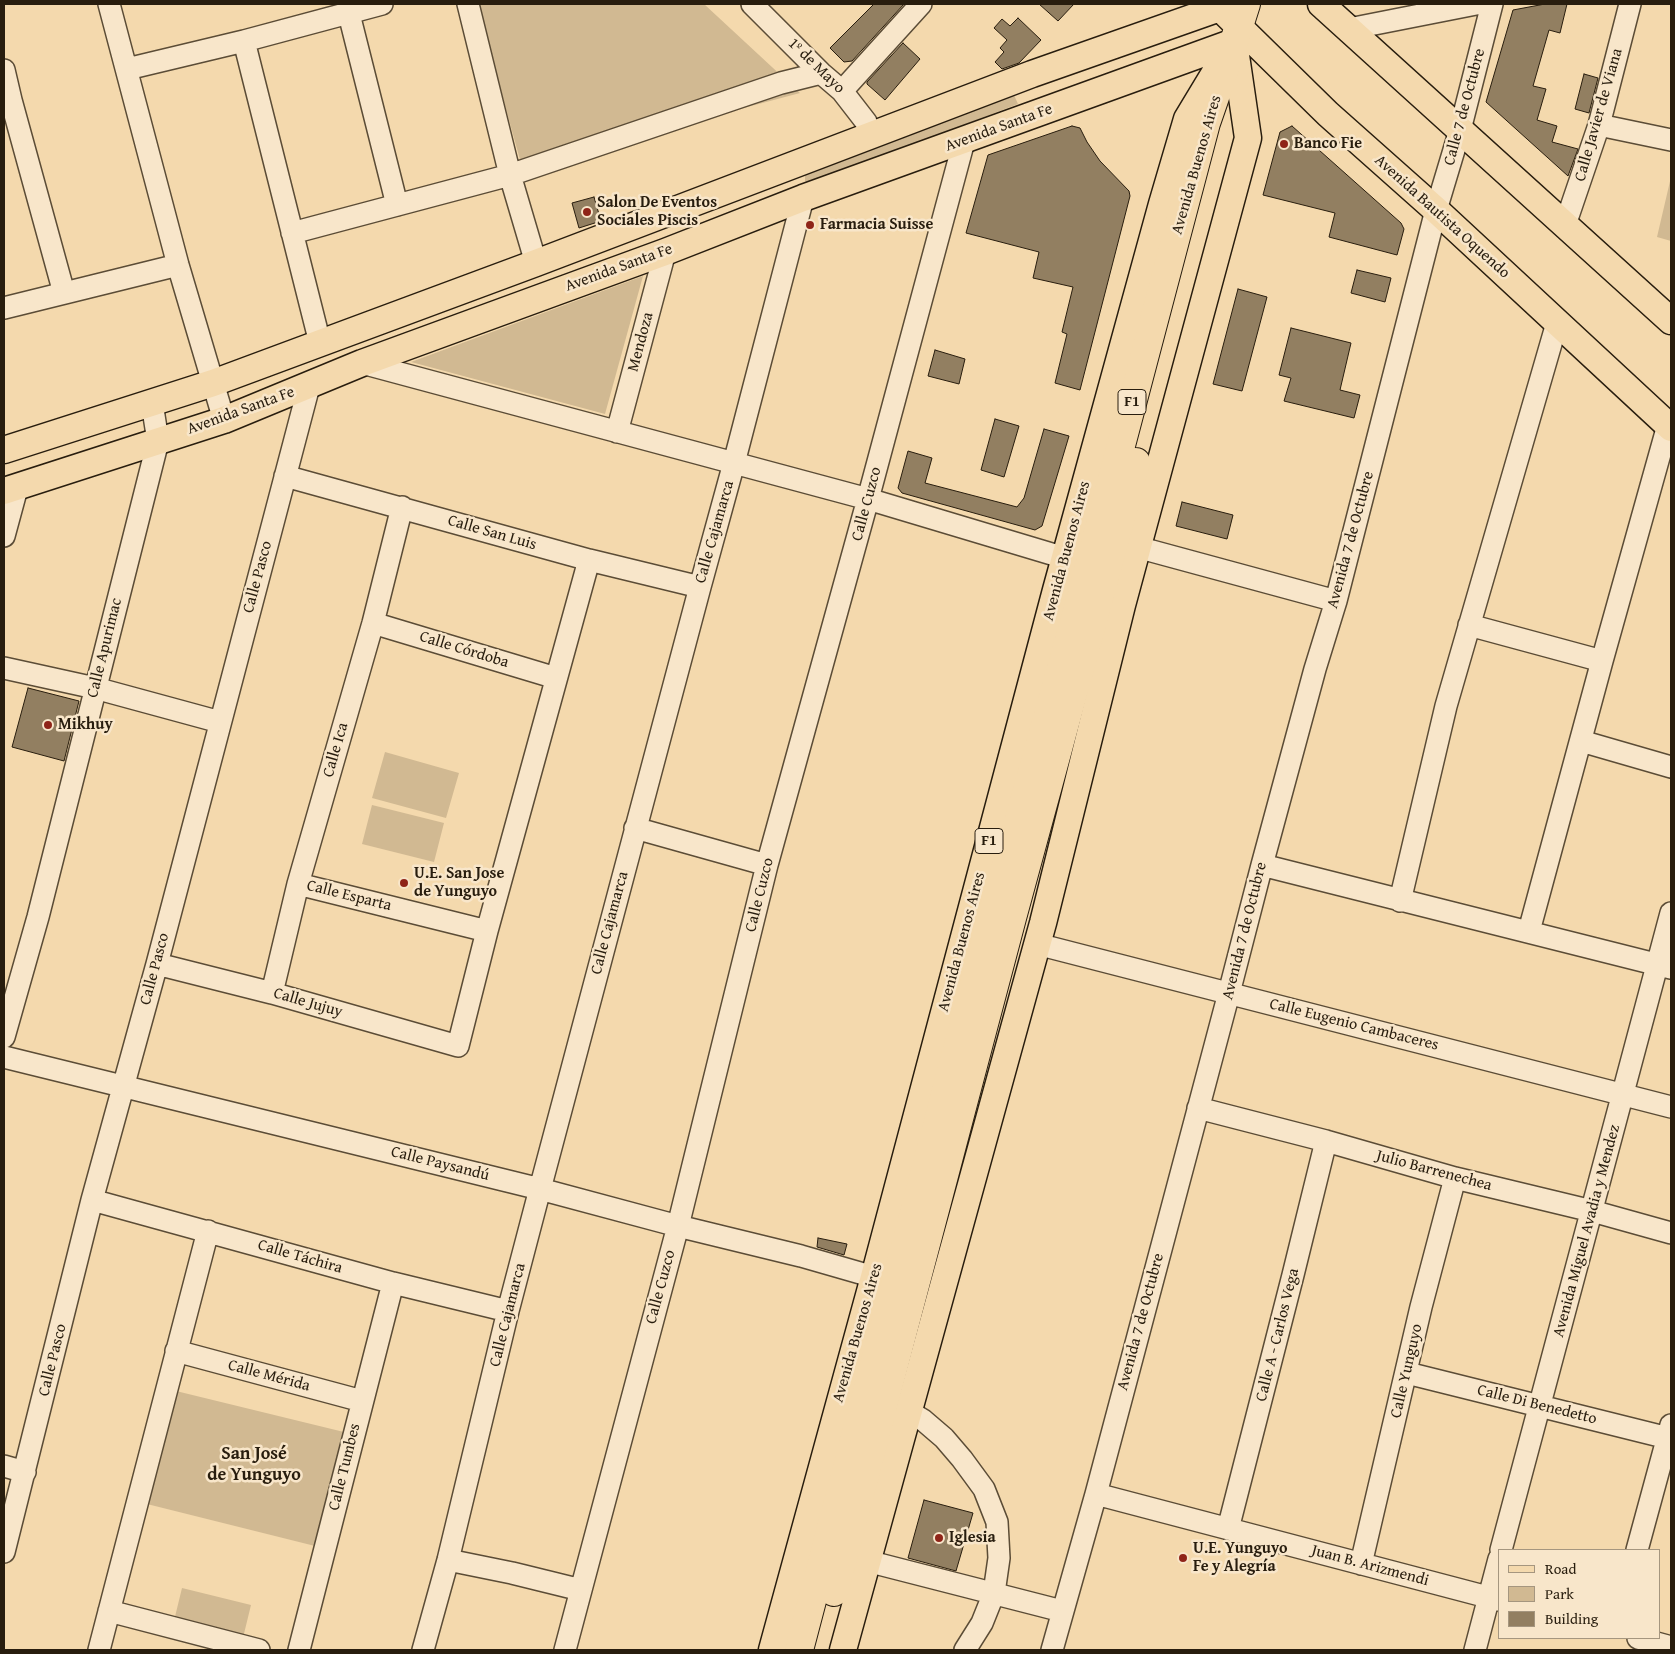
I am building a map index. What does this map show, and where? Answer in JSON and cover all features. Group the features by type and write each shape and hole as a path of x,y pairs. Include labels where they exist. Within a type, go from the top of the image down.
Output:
{"highway":[{"name":"Avenida Buenos Aires","path":"798,1650 993,912 1083,587 1201,142 1231,15"},
{"name":"Avenida Buenos Aires","path":"818,1650 1205,201 1224,124 1231,15"}],"main road":[{"path":"1321,4 1671,322"},
{"name":"Avenida Bautista Oquendo","path":"1231,15 1328,114 1436,210 1670,426"},
{"name":"Avenida Santa Fe","path":"4,450 213,383 536,263 1032,74 1231,15"},
{"name":"Avenida Santa Fe","path":"10,489 224,420 362,363 665,252 803,198 964,141 1231,15"},
{"name":"Avenida Buenos Aires","path":"843,1650 1037,944 1138,547 1248,138 1231,15"},
{"name":"Avenida Buenos Aires","path":"772,1650 874,1277 971,908 1156,224 1187,119 1231,15"}],"street":[{"path":"110,4 178,266 224,420"},
{"path":"127,69 244,41 382,4"},
{"path":"468,4 510,175 536,263"},
{"path":"842,90 921,4"},
{"path":"1349,29 1476,4"},
{"name":"Calle 7 de Octubre","path":"1436,210 1460,130 1492,4"},
{"name":"Calle Javier de Viana","path":"1565,225 1599,126 1630,4"},
{"name":"1º de Mayo","path":"755,5 821,73 842,90 862,116 870,135"},
{"path":"348,14 396,205"},
{"path":"244,41 320,342"},
{"path":"4,70 7,101 64,293"},
{"path":"292,233 510,175 781,83 821,73"},
{"path":"1599,126 1671,140"},
{"name":"Calle Cuzco","path":"564,1650 678,1226 767,865 964,141"},
{"name":"Calle Cajamarca","path":"423,1650 448,1560 508,1311 803,198"},
{"name":"Avenida 7 de Octubre","path":"1052,1650 1096,1494 1315,669 1336,601 1436,210"},
{"name":"Mendoza","path":"617,432 665,252"},
{"path":"4,308 178,266"},
{"path":"1400,901 1446,706 1556,322"},
{"path":"362,363 868,499 1066,558"},
{"name":"Calle Pasco","path":"4,1552 92,1200 157,964 309,386"},
{"name":"Calle Apurimac","path":"4,1037 38,917 158,441 152,403"},
{"path":"1529,931 1602,661 1670,426"},
{"name":"Calle San Luis","path":"285,476 589,560 700,587"},
{"path":"4,536 10,489"},
{"name":"Calle Ica","path":"272,993 298,884 372,623 402,507"},
{"path":"1138,547 1336,601"},
{"path":"487,931 589,560"},
{"name":"Calle Córdoba","path":"372,623 556,678"},
{"path":"1469,625 1602,661"},
{"path":"4,668 95,688 220,722"},
{"path":"1580,741 1671,767"},
{"path":"635,828 767,865"},
{"path":"1262,865 1664,966"},
{"name":"Calle Esparta","path":"298,884 487,931"},
{"name":"Avenida Miguel Avadia y Mendez","path":"1501,1549 1623,1094 1664,966 1671,912"},
{"name":"Calle Jujuy","path":"157,964 272,993 458,1046 487,931"},
{"name":"Calle Eugenio Cambaceres","path":"1037,944 1671,1107"},
{"name":"Calle Paysandú","path":"4,1057 540,1189 678,1226 801,1256 874,1277"},
{"name":"Julio Barrenechea","path":"1198,1108 1326,1141 1455,1178 1592,1211 1671,1233"},
{"name":"Calle A - Carlos Vega","path":"1228,1529 1326,1141"},
{"name":"Calle Yunguyo","path":"1360,1564 1407,1373 1421,1307 1455,1178"},
{"name":"Calle Táchira","path":"92,1200 393,1283 508,1311"},
{"path":"99,1650 208,1232"},
{"name":"Calle Tumbes","path":"299,1650 393,1283"},
{"name":"Calle Mérida","path":"176,1351 362,1401"},
{"name":"Calle Di Benedetto","path":"1407,1373 1540,1406 1670,1432"},
{"path":"908,1412 923,1420 944,1438 962,1459 984,1489 997,1522 999,1558 994,1593 982,1623 965,1650"},
{"path":"1637,1549 1670,1432"},
{"path":"4,1466 25,1472"},
{"name":"Juan B. Arizmendi","path":"1096,1494 1494,1599"},
{"path":"448,1560 581,1590"},
{"path":"867,1561 1062,1611"},
{"path":"1474,1650 1494,1599 1498,1567"},
{"path":"109,1611 259,1650"},
{"path":"1642,1639 1671,1647"}],"green space":[{"path":"477,4 704,4 800,93 522,167"},
{"path":"1014,95 1018,104 809,184 805,181 805,175"},
{"path":"1671,177 1671,241 1657,237"},
{"path":"643,276 605,414 411,362"},
{"path":"385,752 459,773 446,818 372,798"},
{"path":"372,805 444,823 434,862 362,844"},
{"path":"176,1391 348,1433 319,1547 147,1504"},
{"path":"182,1588 251,1605 241,1646 172,1629"}],"building":[{"path":"874,4 904,4 852,61 844,62 830,48"},
{"path":"1039,4 1074,4 1058,21"},
{"path":"1545,4 1567,4 1560,33 1549,30 1533,86 1546,89 1537,120 1557,126 1552,142 1578,149 1568,176 1486,102 1513,10"},
{"path":"1018,18 1041,40 1019,63 1002,69 995,62 1004,52 1000,48 1007,40 994,28 1002,19 1010,26"},
{"path":"903,43 920,59 885,100 867,82"},
{"path":"1584,74 1598,78 1589,113 1575,109"},
{"path":"1072,126 1080,128 1100,161 1129,191 1130,196 1080,390 1055,383 1067,334 1062,332 1073,287 1033,278 1039,252 966,233 988,155"},
{"path":"1292,126 1401,223 1404,229 1397,255 1329,237 1335,213 1263,195 1280,132"},
{"name":"Salon De Eventos Sociales Piscis","path":"594,197 601,221 579,228 572,203"},
{"path":"1357,270 1391,278 1385,302 1351,293"},
{"path":"1238,289 1267,297 1242,391 1213,384"},
{"path":"1291,328 1351,343 1340,390 1360,395 1354,418 1284,401 1291,378 1279,375"},
{"path":"935,350 965,359 959,384 928,376"},
{"path":"995,419 1019,426 1004,477 981,470"},
{"path":"1044,429 1069,436 1042,526 1035,530 902,493 898,488 908,451 932,458 925,483 1017,507 1024,498"},
{"path":"1182,502 1233,515 1227,539 1176,526"},
{"name":"Mikhuy","path":"28,688 79,701 64,761 12,747"},
{"path":"818,1238 847,1244 844,1255 817,1247"},
{"name":"Iglesia","path":"924,1500 973,1513 956,1571 908,1558"}],"place":[{"name":"Banco Fie","path":"1284,144"},
{"name":"Salon De Eventos Sociales Piscis","path":"587,212"},
{"name":"Farmacia Suisse","path":"810,225"},
{"name":"Mikhuy","path":"48,725"},
{"name":"U.E. San Jose de Yunguyo","path":"404,883"},
{"name":"Iglesia","path":"939,1538"},
{"name":"U.E. Yunguyo Fe y Alegría","path":"1183,1558"}],"district":[{"name":"San José de Yunguyo","path":"254,1464"}]}
